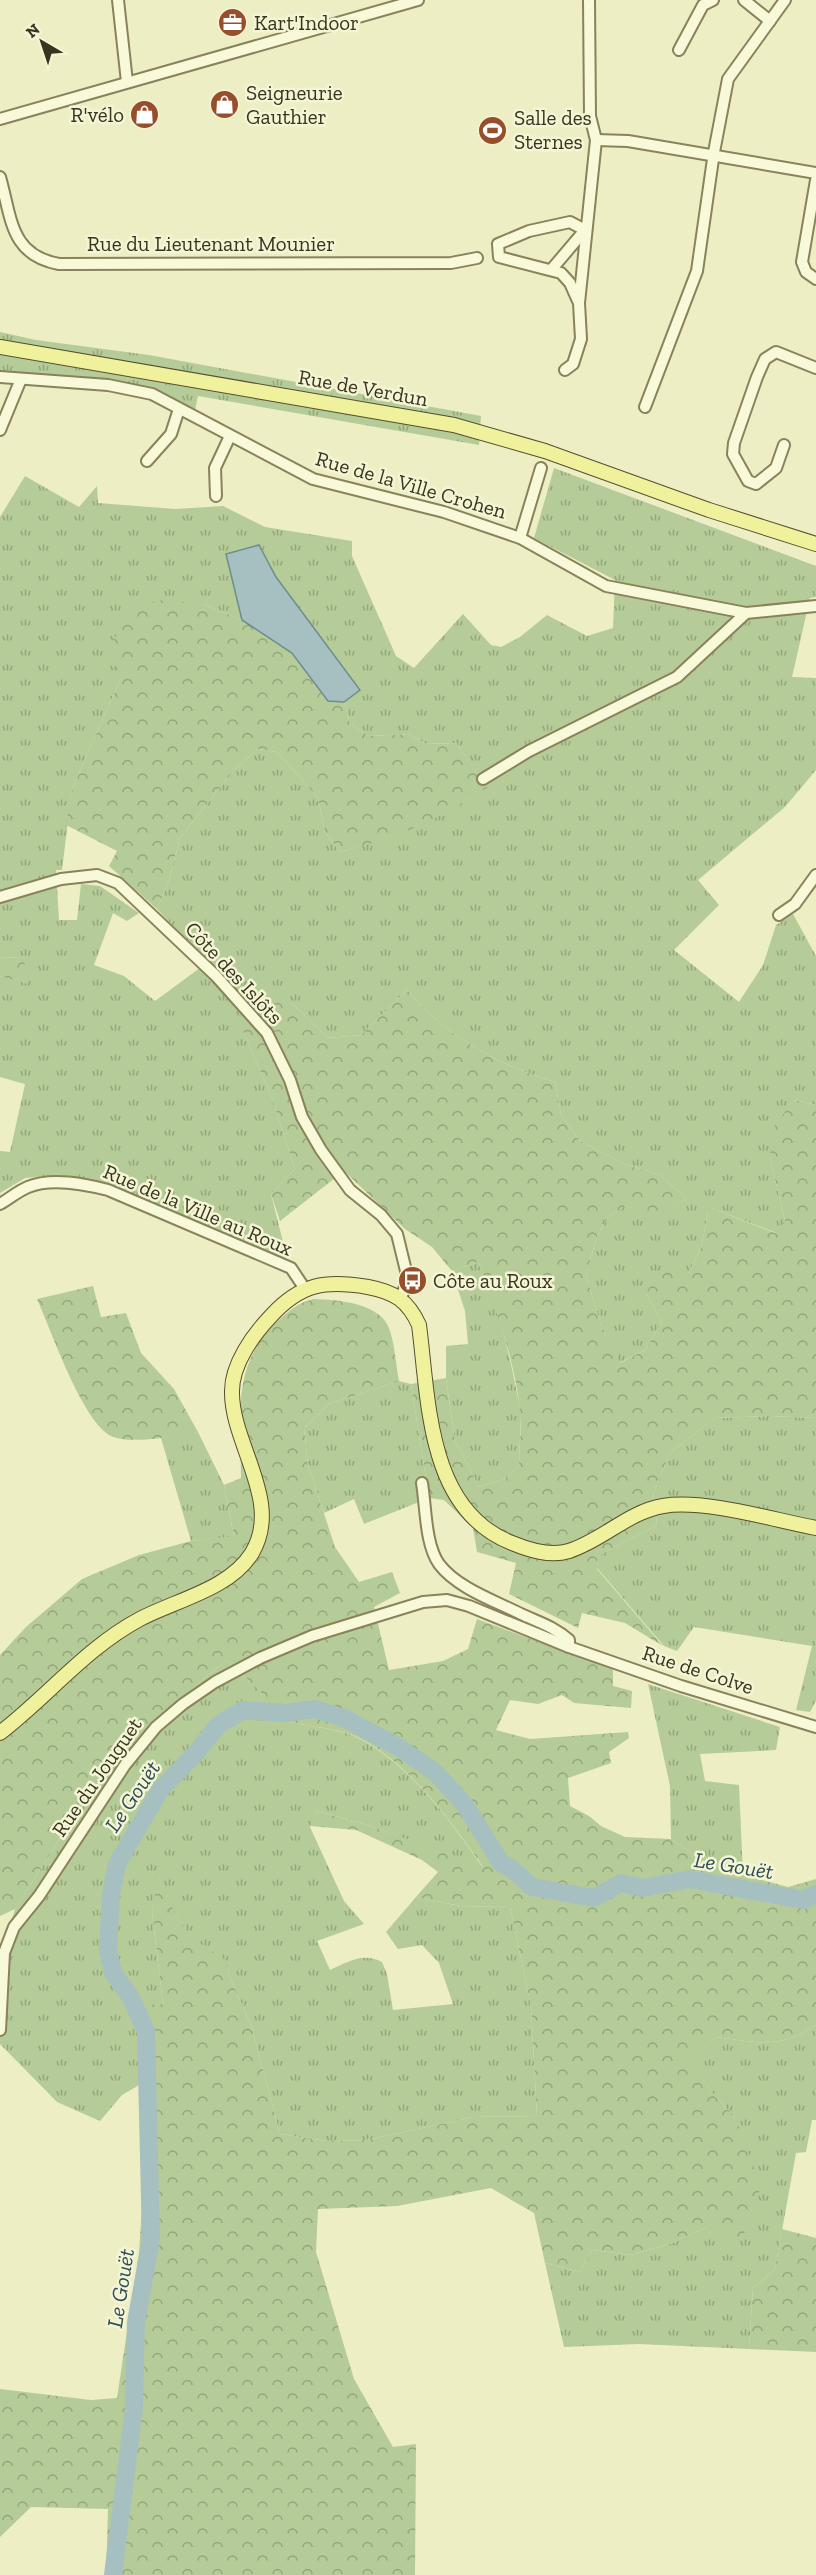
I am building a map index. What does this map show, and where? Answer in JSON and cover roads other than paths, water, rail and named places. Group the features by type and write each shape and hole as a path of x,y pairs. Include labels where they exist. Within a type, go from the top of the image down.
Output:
{"main road":[{"name":"Rue de Verdun","path":"0,347 454,425 545,451 709,510 816,553"},
{"name":"Rue de Verdun","path":"709,510 816,544"},
{"path":"0,1733 26,1713 98,1646 139,1619 219,1582 238,1569 252,1554 260,1535 261,1512 251,1464 234,1419 232,1390 235,1372 246,1349 264,1323 285,1300 305,1289 332,1283 369,1287 401,1298 411,1308 419,1325 436,1449 446,1478 462,1504 478,1522 501,1539 530,1550 569,1551 643,1510 666,1506 724,1510 816,1528"}],"street":[{"path":"118,0 127,82"},
{"path":"0,119 418,0"},
{"path":"565,370 573,364 581,339 579,303 596,140 590,116 589,0"},
{"path":"680,50 703,5 713,0"},
{"path":"744,0 770,21"},
{"path":"645,407 697,271 728,79 785,0"},
{"path":"596,140 604,138 628,141 714,158 816,174"},
{"name":"Rue du Lieutenant Mounier","path":"0,177 17,238 28,252 43,261 59,264 451,263 477,258"},
{"path":"816,180 802,262 806,272 816,279"},
{"path":"579,303 570,283 561,273 499,257 498,244 506,243 529,231 570,222 585,230"},
{"path":"551,270 585,230"},
{"path":"784,445 776,468 756,484 748,481 733,454 743,415 765,359 776,352 816,368"},
{"name":"Rue de la Ville Crohen","path":"0,377 108,385 152,394 312,480 444,512 520,538 606,586 746,613 816,606"},
{"path":"0,430 21,379"},
{"path":"147,461 171,434 179,409"},
{"path":"216,496 215,468 230,435"},
{"path":"520,538 541,468"},
{"path":"483,779 529,751 677,677 746,613"},
{"name":"Côte des Islôts","path":"0,897 61,879 96,875 118,883 193,954 267,1033 290,1080 302,1117 321,1150 350,1190 381,1215 398,1234 408,1279 401,1298"},
{"path":"779,915 795,904 816,875"},
{"name":"Rue de la Ville au Roux","path":"0,1204 29,1186 50,1183 83,1183 108,1190 291,1268 305,1289"},
{"path":"422,1483 432,1548 438,1563 451,1576 493,1600 558,1630 569,1640 569,1647"},
{"name":"Rue du Jouguet","path":"0,2030 4,1953 14,1927 39,1896 125,1765 156,1727 215,1682 260,1658 312,1636 423,1602 447,1600 468,1606 569,1647"},
{"name":"Rue de Colve","path":"569,1647 681,1686 816,1727"}],"water":[{"path":"259,545 276,577 360,690 344,702 328,701 292,653 242,620 226,554"}],"waterway":[{"name":"Le Gouët","path":"113,2575 134,2408 136,2322 151,2240 146,2031 130,1996 113,1973 108,1950 111,1894 117,1864 160,1790 196,1753 218,1725 243,1710 285,1713 315,1709 344,1718 400,1748 436,1773 465,1805 501,1863 512,1869 532,1887 594,1898 621,1883 643,1888 689,1879 803,1900 816,1894"}],"place":[{"name":"Kart'Indoor","path":"233,23"},
{"name":"Seigneurie Gauthier","path":"225,105"},
{"name":"R'vélo","path":"145,115"},
{"name":"Salle des Sternes","path":"493,130"},
{"name":"Côte au Roux","path":"412,1281"}]}
